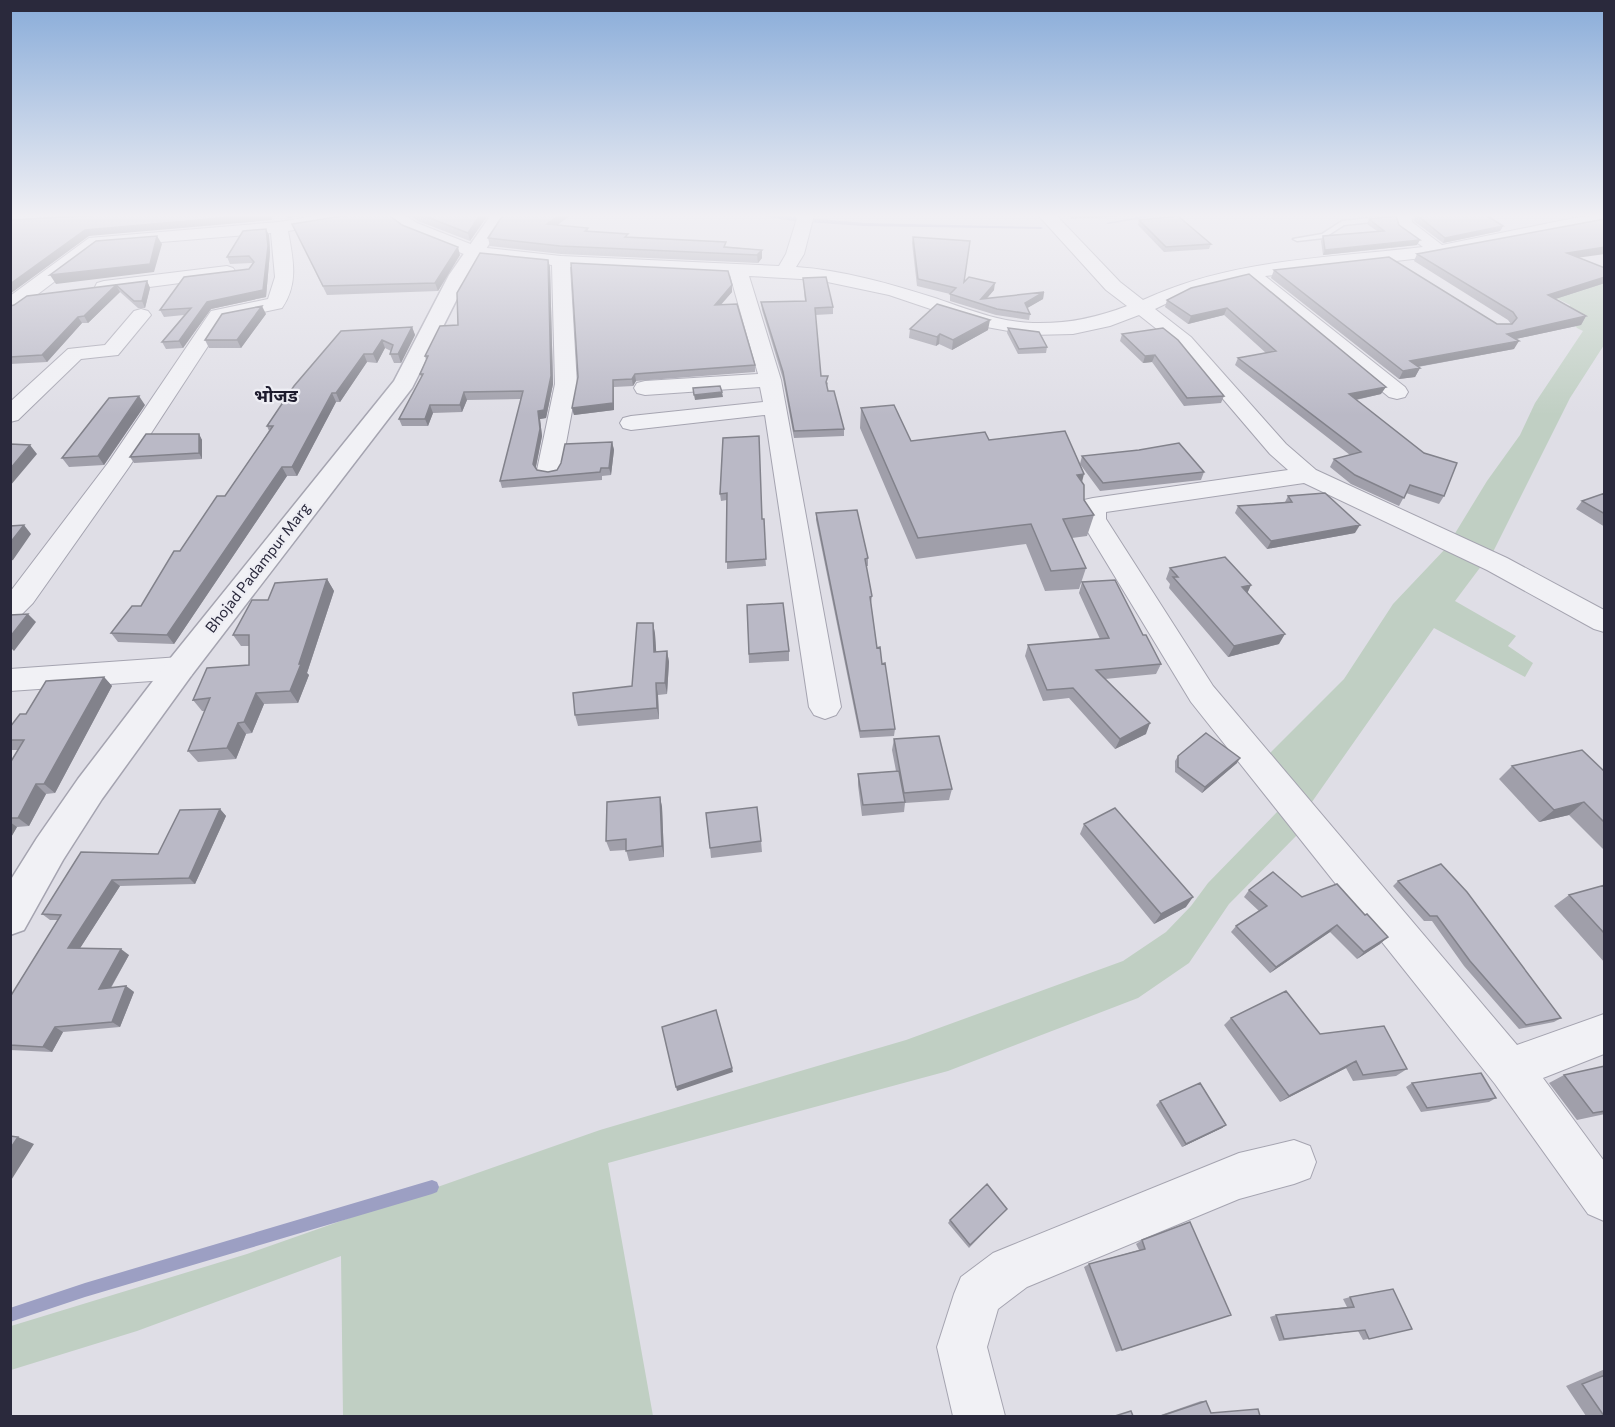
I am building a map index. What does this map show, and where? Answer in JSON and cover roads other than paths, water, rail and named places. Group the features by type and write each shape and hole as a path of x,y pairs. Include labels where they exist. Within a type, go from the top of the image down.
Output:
{"street":[{"path":"18,300 42,282"},
{"path":"87,289 146,282"},
{"path":"10,609 23,596 117,467 218,315 274,304 280,298 284,282"},
{"name":"Bhojad Padampur Marg","path":"10,917 50,849 84,798 180,668 404,383 456,282"},
{"path":"549,471 566,384 562,282"},
{"path":"741,282 770,380 825,706"},
{"path":"852,282 894,291 988,322 1031,329 1073,328 1103,322 1141,308 1181,289 1210,282"},
{"path":"1109,282 1184,341 1278,449 1307,475 1497,564 1605,622"},
{"path":"1260,282 1397,393"},
{"path":"18,300 56,292"},
{"path":"10,415 75,353 111,351 141,315"},
{"path":"645,388 770,380"},
{"path":"631,423 774,407"},
{"path":"1307,475 1093,506 1093,519 1202,694 1510,1069 1605,1198"},
{"path":"10,680 180,668"},
{"path":"1510,1069 1605,1034"},
{"path":"979,1416 962,1347 978,1294 1010,1269 1239,1176 1294,1162"}],"waterway":[{"path":"10,1315 85,1290 432,1187"}],"district":[{"name":"भोजड","path":"276,396"}]}
